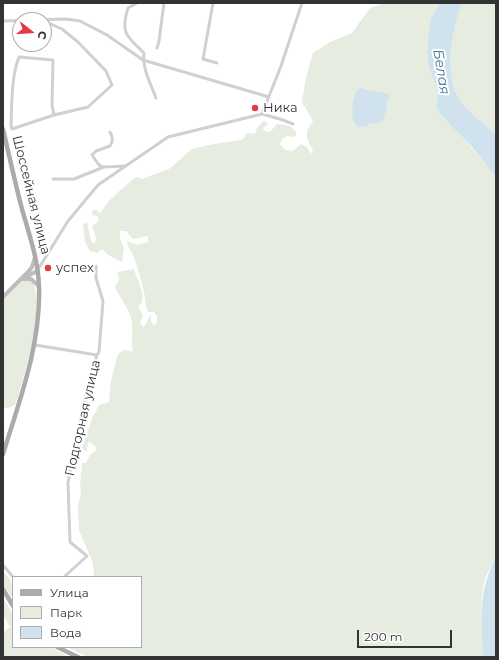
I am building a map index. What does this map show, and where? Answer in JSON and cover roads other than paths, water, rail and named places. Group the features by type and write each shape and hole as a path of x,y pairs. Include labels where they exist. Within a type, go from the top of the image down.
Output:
{"main road":[{"name":"Шоссейная улица","path":"3,130 11,168 35,257 39,286 38,323 35,345 3,454"},
{"path":"3,297 31,268 35,257"},
{"path":"21,280 37,271"},
{"path":"21,280 30,278 39,286"},
{"path":"3,589 12,604"},
{"path":"59,648 78,657"}],"street":[{"path":"137,3 128,8 124,28 127,35 144,53 143,60 146,74 156,98"},
{"path":"156,48 159,41 164,3"},
{"path":"213,3 203,59 216,63"},
{"path":"262,114 302,3"},
{"path":"52,20 66,19 80,22 107,35 143,60 269,98"},
{"path":"52,24 62,29 78,42 106,71 112,85 88,107 54,115 12,129 12,98 18,57 53,60 52,105 54,115"},
{"path":"37,271 68,221 98,185 168,137 262,114 293,124"},
{"path":"104,167 98,165 92,155 96,151 110,146 112,140 110,132"},
{"path":"53,180 79,178 104,167 125,166"},
{"name":"Подгорная улица","path":"65,576 87,556 70,542 68,483 75,442 88,386 99,352 103,301 96,278 96,266"},
{"path":"35,345 97,355"},
{"path":"3,564 12,576"}],"water":[{"name":"Белая","path":"440,3 462,3 452,39 452,78 460,100 477,118 496,134 496,176 436,107 438,94 428,63 428,40 431,18"},
{"path":"361,88 389,94 390,96 386,105 384,118 377,123 371,123 366,127 358,127 352,114 355,94 357,90"},
{"path":"496,557 496,657 483,657 481,618 483,594 490,570"}],"place":[{"name":"Ника","path":"255,108"},
{"name":"успех","path":"48,268"}]}
